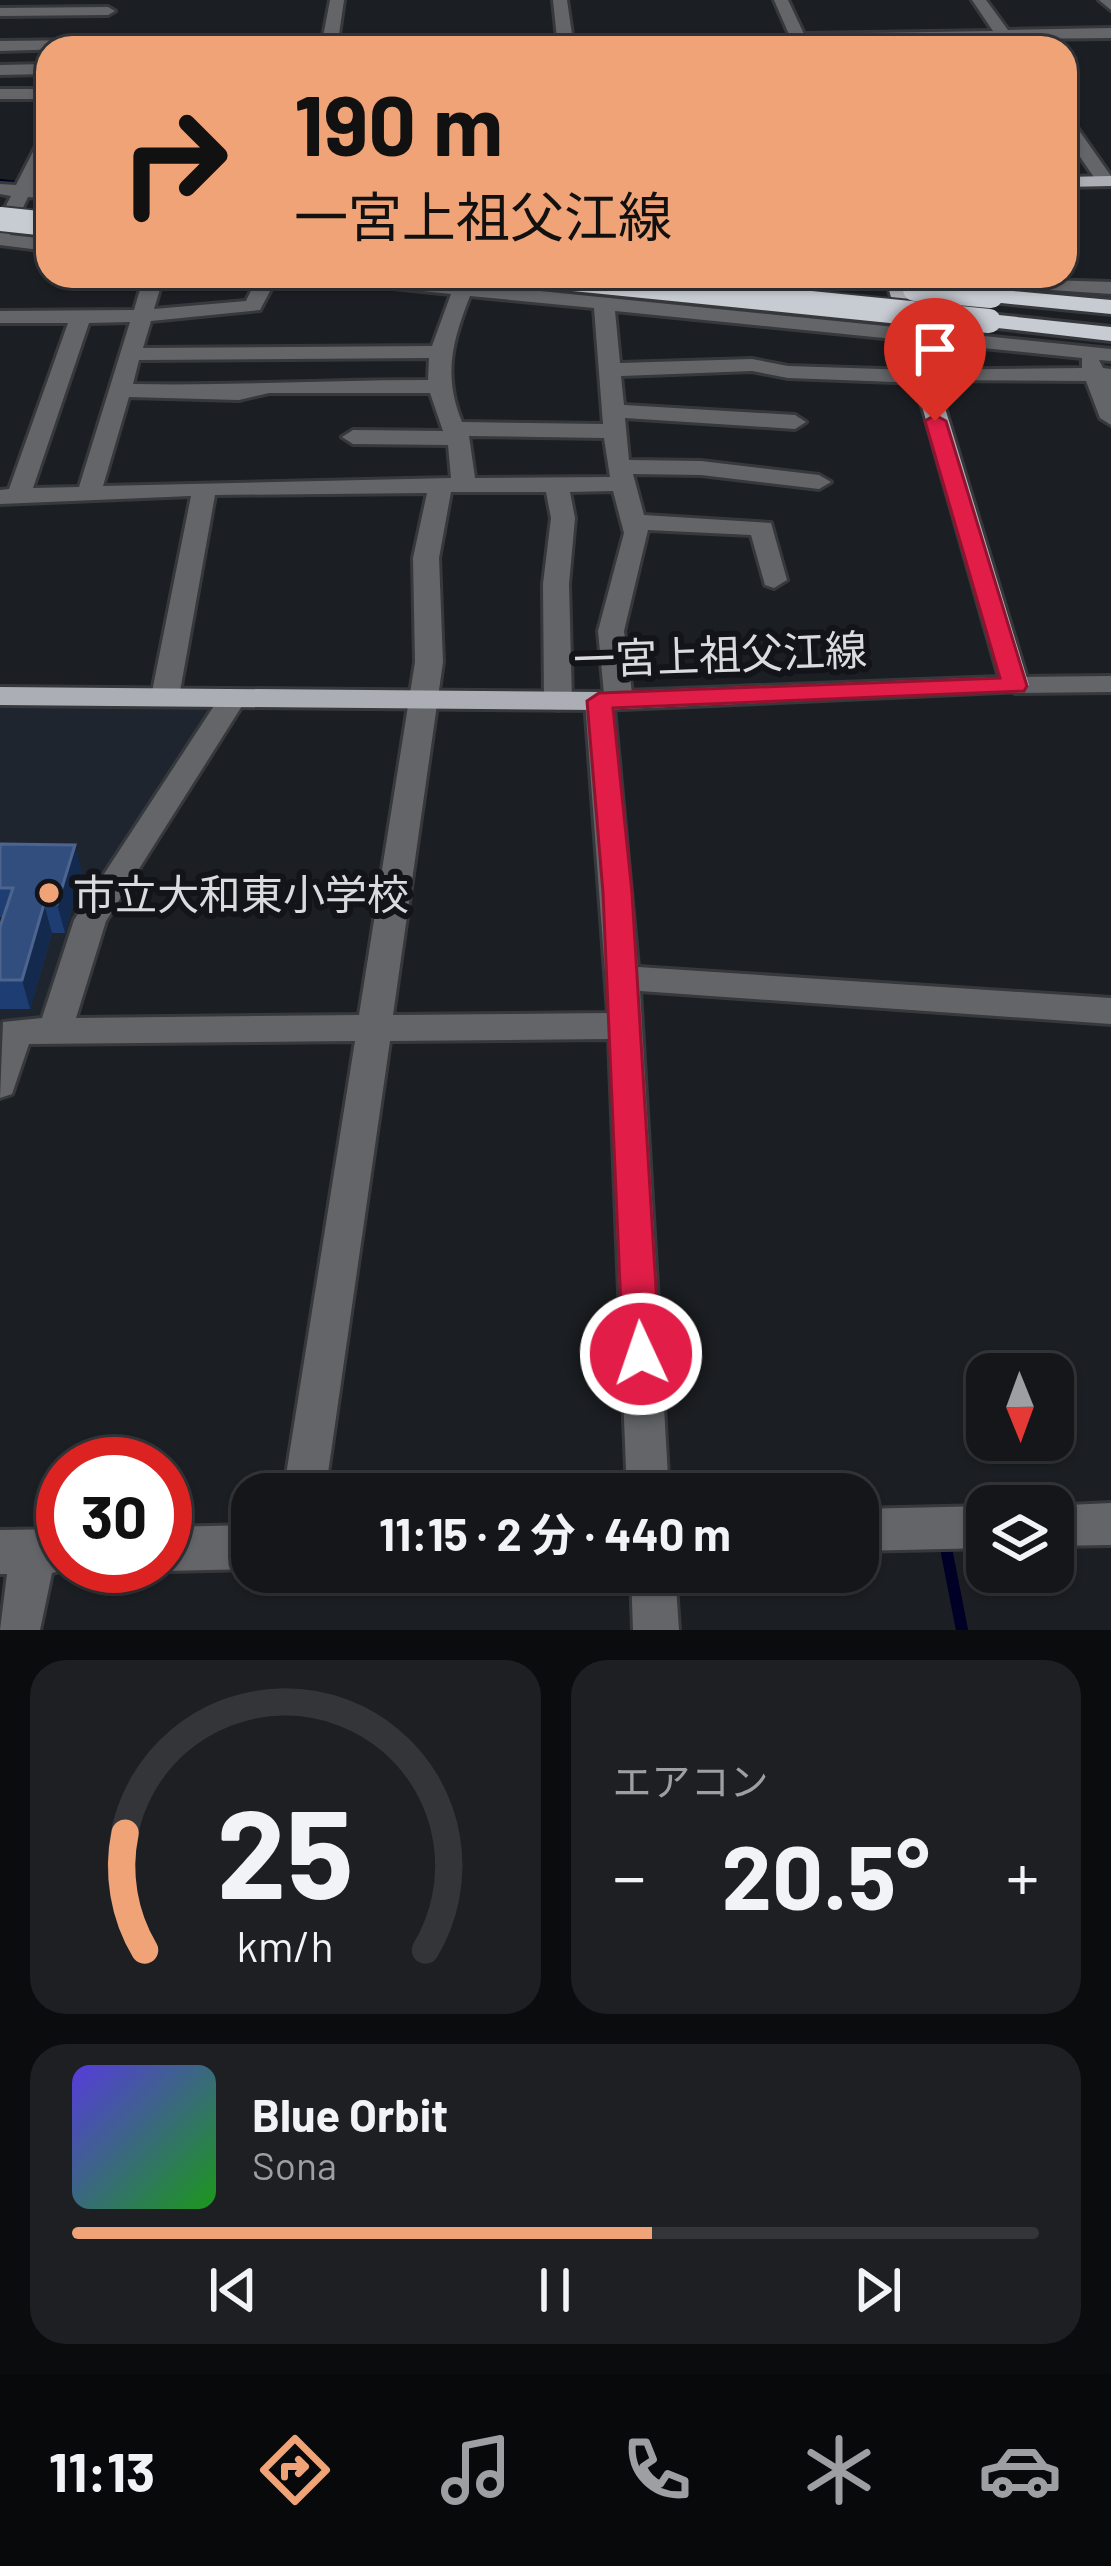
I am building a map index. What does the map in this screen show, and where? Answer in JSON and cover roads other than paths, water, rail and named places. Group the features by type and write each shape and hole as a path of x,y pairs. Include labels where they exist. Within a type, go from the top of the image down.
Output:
{"highway":[{"path":"0,206 36,210"},
{"path":"0,219 36,223"},
{"path":"700,288 1111,331"},
{"path":"706,288 990,309 1111,309"},
{"path":"860,288 1111,331"},
{"path":"876,288 1111,309"}],"main road":[{"path":"1077,182 1109,182"},
{"path":"898,288 1015,686"},
{"name":"一宮上祖父江線","path":"0,696 609,701 1015,686"}],"street":[{"path":"331,36 337,0"},
{"path":"560,0 564,36"},
{"path":"781,0 797,36"},
{"path":"979,0 1004,36"},
{"path":"0,12 111,6"},
{"path":"96,36 111,6"},
{"path":"7,46 33,12"},
{"path":"1077,36 1111,33"},
{"path":"0,70 36,69"},
{"path":"0,94 36,94"},
{"path":"1077,139 1109,182"},
{"path":"36,166 0,237 36,243"},
{"path":"0,189 36,192"},
{"path":"1077,283 1111,288"},
{"path":"89,493 150,288"},
{"path":"0,317 142,316 253,306 262,288"},
{"path":"453,288 909,332 1097,368"},
{"path":"307,1473 424,700 429,662 426,558 452,484 458,434 439,387 442,352 463,289"},
{"path":"604,303 621,476 633,522 634,555 611,631 609,701 647,1473"},
{"path":"81,316 9,497 204,488 556,483 700,468 819,482"},
{"path":"130,354 442,352"},
{"path":"609,370 752,365 788,372 922,375 1097,368 1111,355"},
{"path":"1097,368 1111,418"},
{"path":"120,390 239,393 269,386 439,387"},
{"path":"352,437 614,421 795,422"},
{"path":"556,483 563,518 556,584 558,700"},
{"path":"165,698 204,488"},
{"path":"633,522 762,528 774,580"},
{"path":"1015,686 1111,684"},
{"path":"55,1030 90,920 232,698"},
{"path":"622,978 1111,1011"},
{"path":"0,1084 15,1031 626,1026"},
{"path":"1074,1525 1111,1524"},
{"path":"879,1530 966,1527"},
{"path":"192,1548 231,1547"},
{"path":"17,1630 32,1551"},
{"path":"653,1593 656,1630"}],"waterway":[{"path":"0,181 15,183"},
{"path":"32,184 36,184"},
{"path":"945,1543 962,1630"}],"place":[{"name":"市立大和東小学校","path":"49,893"}]}
